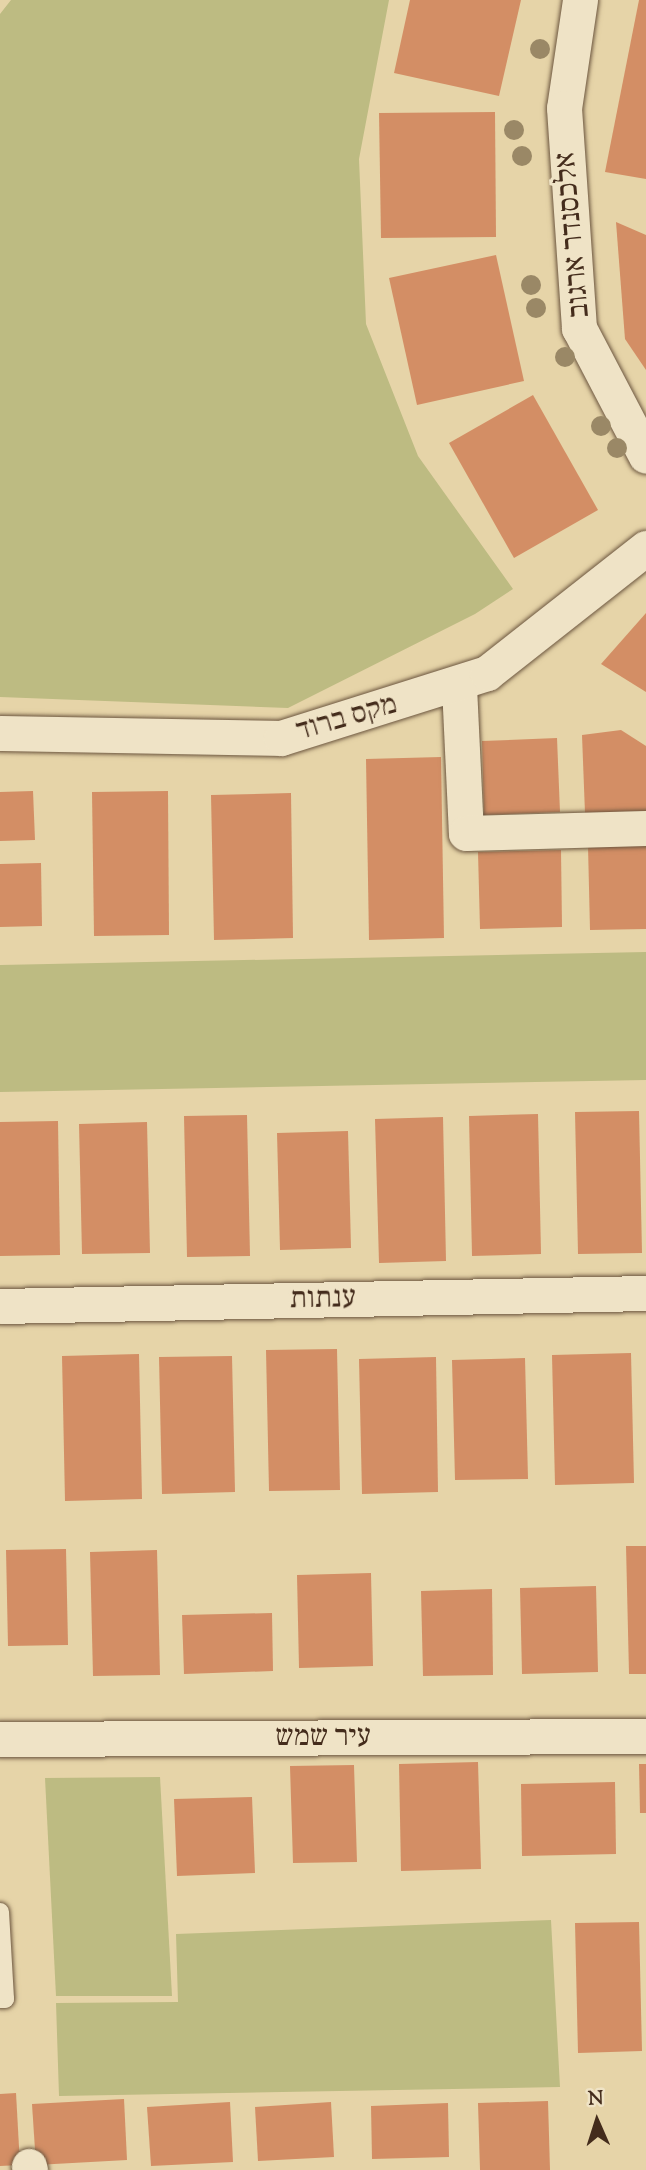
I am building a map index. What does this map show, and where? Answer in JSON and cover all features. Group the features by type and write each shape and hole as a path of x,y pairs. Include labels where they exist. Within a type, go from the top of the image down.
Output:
{"street":[{"name":"אלכסנדר ארגוב","path":"580,0 564,108 579,328 646,456"},
{"name":"מקס ברוד","path":"0,733 281,738 459,686 487,673 646,548"},
{"path":"459,686 466,833 646,828"},
{"name":"ענתות","path":"0,1306 646,1293"},
{"name":"עיר שמש","path":"0,1738 646,1735"}],"lane":[{"path":"0,1912 5,1999 0,1999"}],"shaded area":[{"path":"11,0 389,0 359,159 366,324 418,456 513,589 475,614 288,708 0,697 0,14"},
{"path":"646,952 646,1080 0,1092 0,965"},
{"path":"160,1777 172,1996 56,1996 45,1778"},
{"path":"551,1920 560,2087 59,2096 56,2003 178,2002 176,1934"}],"building":[{"path":"410,0 521,0 499,96 394,73"},
{"path":"639,0 646,0 646,179 605,172"},
{"path":"495,112 496,237 381,238 379,113"},
{"path":"616,222 646,235 646,370 625,339"},
{"path":"496,255 524,381 417,405 389,278"},
{"path":"533,395 598,510 514,558 449,443"},
{"path":"646,613 646,692 601,664"},
{"path":"621,730 646,746 646,811 585,813 582,735"},
{"path":"557,738 560,812 484,815 482,741"},
{"path":"441,757 444,938 369,940 366,759"},
{"path":"33,791 35,840 0,841 0,792"},
{"path":"168,791 169,935 94,936 92,792"},
{"path":"291,793 293,938 214,940 211,795"},
{"path":"646,844 646,929 590,930 588,846"},
{"path":"561,850 562,927 480,929 478,852"},
{"path":"41,863 42,926 0,927 0,864"},
{"path":"639,1111 642,1253 578,1254 575,1112"},
{"path":"538,1114 541,1254 472,1256 469,1116"},
{"path":"247,1115 250,1256 187,1257 184,1116"},
{"path":"443,1117 446,1261 379,1263 375,1119"},
{"path":"58,1121 60,1255 0,1256 0,1122"},
{"path":"147,1122 150,1253 82,1254 79,1124"},
{"path":"348,1131 351,1248 280,1250 277,1133"},
{"path":"337,1349 340,1490 269,1491 266,1350"},
{"path":"631,1353 634,1483 555,1485 552,1355"},
{"path":"139,1354 142,1499 65,1501 62,1356"},
{"path":"232,1356 235,1492 162,1494 159,1357"},
{"path":"436,1357 438,1492 362,1494 359,1359"},
{"path":"525,1358 528,1479 455,1480 452,1360"},
{"path":"626,1546 646,1546 646,1674 629,1674"},
{"path":"66,1549 68,1645 8,1646 6,1550"},
{"path":"157,1550 160,1675 93,1676 90,1552"},
{"path":"371,1573 373,1666 299,1668 297,1575"},
{"path":"596,1586 598,1672 522,1674 520,1588"},
{"path":"492,1589 493,1675 423,1676 421,1591"},
{"path":"272,1613 273,1671 184,1674 182,1615"},
{"path":"478,1762 481,1869 401,1871 399,1764"},
{"path":"639,1764 646,1764 646,1813 640,1813"},
{"path":"354,1765 357,1862 293,1863 290,1766"},
{"path":"615,1782 616,1854 522,1856 521,1784"},
{"path":"252,1797 255,1873 177,1876 174,1799"},
{"path":"639,1922 642,2051 578,2053 575,1923"},
{"path":"16,2093 20,2165 0,2166 0,2094"},
{"path":"124,2099 127,2160 36,2165 32,2104"},
{"path":"548,2101 550,2170 480,2170 478,2103"},
{"path":"230,2102 233,2162 151,2166 147,2107"},
{"path":"331,2102 334,2157 258,2161 255,2107"},
{"path":"448,2103 449,2157 372,2159 371,2106"}]}
